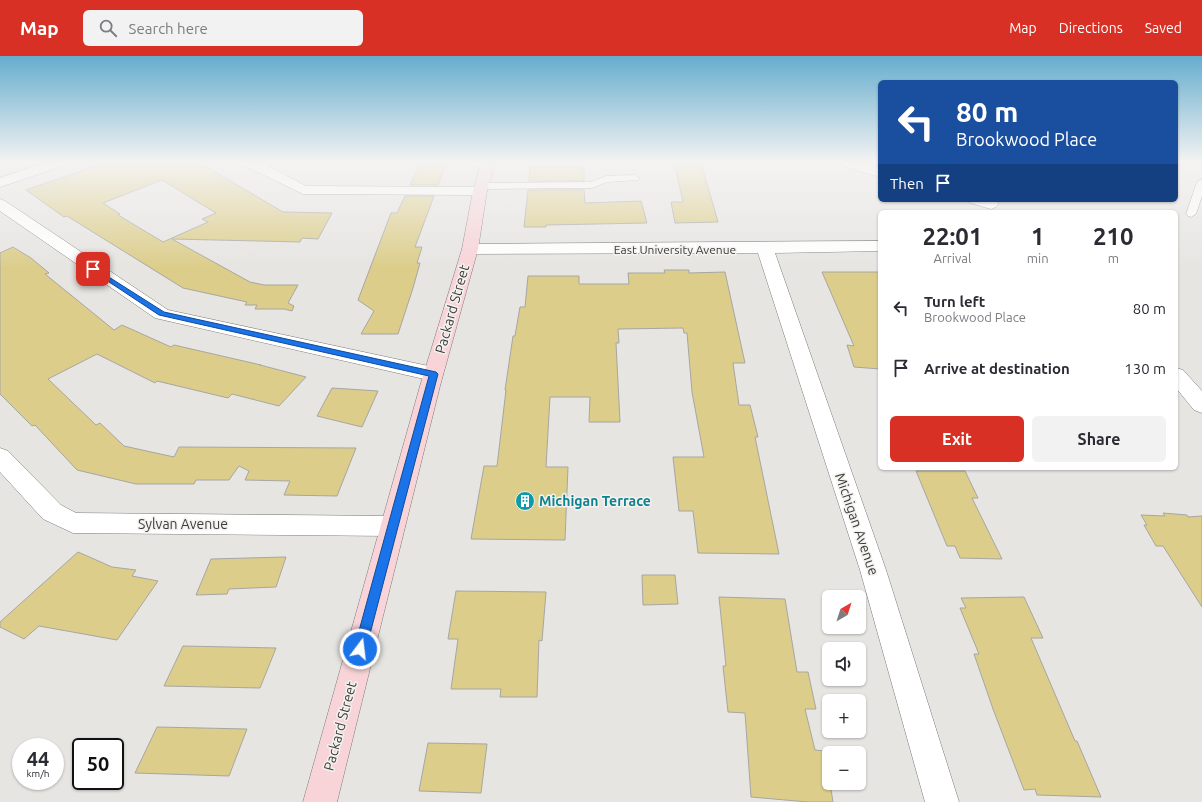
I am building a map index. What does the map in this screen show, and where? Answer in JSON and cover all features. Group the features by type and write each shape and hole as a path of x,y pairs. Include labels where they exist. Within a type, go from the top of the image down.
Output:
{"main road":[{"name":"Packard Street","path":"320,802 433,374 470,249 479,198"}],"street":[{"path":"0,204 47,238 162,314 433,374"},
{"name":"East University Avenue","path":"470,249 878,246"},
{"name":"Michigan Avenue","path":"765,248 873,570 942,802"},
{"path":"1178,377 1202,405"},
{"name":"Sylvan Avenue","path":"0,457 52,512 72,523 393,526"}],"lane":[{"path":"1191,214 1197,198"}],"building":[{"path":"37,198 116,198 103,203 120,214 118,215 163,242 208,222 202,219 216,213 191,198 259,198 283,212 332,213 318,239 302,238 300,242 172,239 250,282 264,285 298,285 288,303 294,306 292,311 284,309 255,309 257,305 245,305 247,302 183,288 67,216 64,217"},
{"path":"404,198 433,198 415,247 422,247 417,263 420,263 398,334 361,334 374,311 358,300 391,213 397,213"},
{"path":"527,198 585,198 585,203 641,201 647,223 546,225 546,227 524,227"},
{"path":"682,198 711,198 718,222 675,223 671,202 683,202"},
{"path":"13,247 31,258 49,273 45,274 114,330 122,325 171,347 174,345 306,377 279,406 232,394 228,398 157,381 155,383 97,354 48,379 96,425 100,423 124,446 174,457 179,447 356,448 337,496 284,495 290,481 245,480 249,471 239,466 229,480 196,480 194,484 136,484 77,470 35,425 32,426 0,394 0,253"},
{"path":"664,270 689,270 689,273 725,272 745,363 733,363 739,405 750,405 758,437 755,437 779,554 698,553 693,511 679,511 673,457 704,457 692,392 687,333 684,333 683,328 618,329 619,343 616,343 620,422 589,422 590,397 550,397 546,467 568,467 565,540 471,539 484,466 497,466 505,390 513,336 515,336 520,307 525,307 528,276 579,276 579,284 629,284 628,273 665,273"},
{"path":"822,272 878,272 878,369 854,367 847,345 854,346"},
{"path":"332,388 378,391 362,427 317,416"},
{"path":"916,471 965,471 978,498 972,498 1002,559 960,558 955,546 947,546"},
{"path":"1163,513 1187,515 1188,517 1202,516 1202,607 1163,546 1156,546 1144,525 1147,525 1141,515 1165,516"},
{"path":"78,552 112,567 136,570 132,576 158,581 117,640 39,626 24,639 0,627 0,622"},
{"path":"286,557 276,587 229,589 227,594 196,595 211,559"},
{"path":"642,575 675,575 678,604 643,605"},
{"path":"456,591 546,592 542,641 539,640 537,697 500,697 501,689 451,689 458,639 448,639"},
{"path":"719,597 785,599 797,672 808,672 816,709 805,709 815,750 822,751 822,790 831,790 833,802 808,802 751,797 745,713 728,712 723,666 726,666"},
{"path":"1024,597 1043,638 1031,638 1075,741 1077,741 1101,797 1037,795 1035,789 1024,790 974,654 979,654 960,608 966,608 961,598"},
{"path":"183,646 276,648 260,688 164,686"},
{"path":"157,727 247,729 229,776 135,773"},
{"path":"428,743 487,744 481,793 419,791"}],"place":[{"name":"Michigan Terrace","path":"525,501"}],"route":[{"path":"93,269 146,305 162,314 433,374 360,649"}]}
